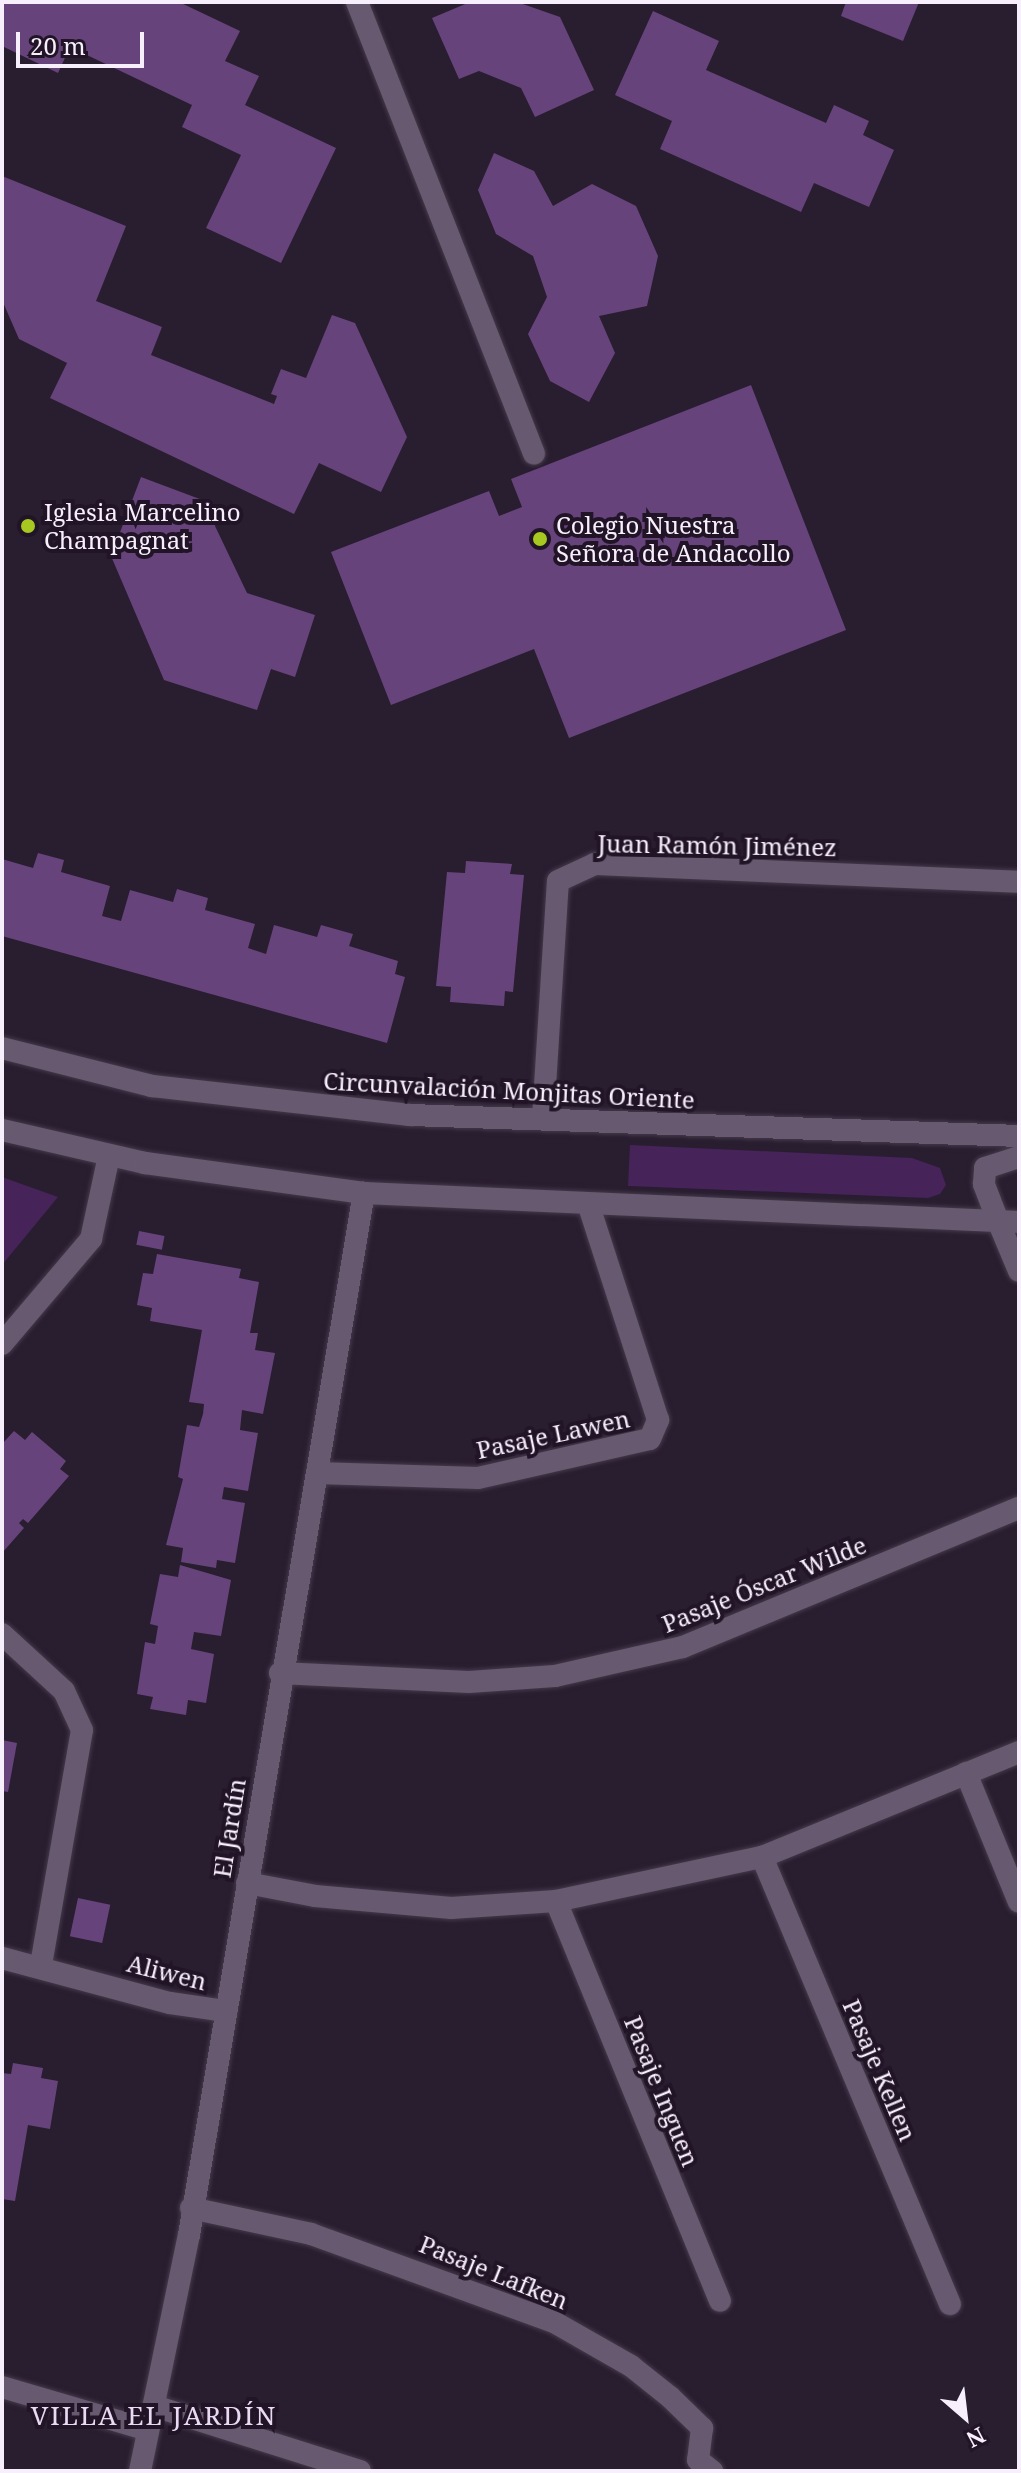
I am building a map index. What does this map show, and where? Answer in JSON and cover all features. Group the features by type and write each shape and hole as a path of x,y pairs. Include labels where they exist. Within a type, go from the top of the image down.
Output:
{"street":[{"path":"357,2 534,454"},
{"name":"Juan Ramón Jiménez","path":"543,1118 558,881 595,864 1019,882"},
{"name":"Circunvalación Monjitas Oriente","path":"2,1048 152,1086 410,1115 1019,1136"},
{"path":"2,1130 109,1156 227,1177 364,1193 589,1206 1008,1221"},
{"path":"2,1344 91,1239 109,1156"},
{"path":"1019,1157 985,1168 984,1184 1008,1221 1019,1271"},
{"name":"El Jardín","path":"140,2471 226,2011 280,1673 364,1193"},
{"name":"Pasaje Lawen","path":"317,1473 478,1478 650,1439 658,1420 589,1206"},
{"name":"Pasaje Óscar Wilde","path":"280,1673 469,1682 569,1673 683,1647 1019,1508"},
{"path":"2,1634 64,1691 82,1730 41,1965"},
{"path":"247,1883 315,1896 451,1908 556,1901 762,1857 1019,1752"},
{"path":"966,1773 1019,1902"},
{"name":"Pasaje Kellen","path":"762,1857 950,2304"},
{"name":"Pasaje Inguen","path":"556,1901 720,2301"},
{"name":"Aliwen","path":"2,1958 41,1965 170,2003 226,2011"},
{"name":"Pasaje Lafken","path":"191,2208 311,2234 554,2322 631,2366 702,2428 699,2467"},
{"path":"2,2387 148,2430"},
{"path":"154,2406 360,2471"}],"shaded area":[{"path":"630,1145 912,1158 940,1168 946,1185 940,1194 928,1198 628,1186"},
{"path":"2,1177 58,1197 2,1265"}],"building":[{"path":"2,2 179,2 240,31 225,61 259,76 245,105 336,148 281,263 206,228 241,155 182,127 192,105 70,47 58,73 2,46"},
{"path":"470,2 517,2 560,17 594,90 535,117 521,88 479,71 459,79 432,18"},
{"path":"846,2 919,2 903,41 841,16"},
{"path":"653,11 719,41 706,70 826,123 834,105 869,121 863,135 894,150 869,207 814,183 801,212 660,149 672,121 615,95"},
{"path":"494,153 534,171 553,206 592,184 636,206 658,256 647,306 599,316 615,353 589,402 550,381 528,334 547,297 533,256 496,234 478,190"},
{"path":"2,176 126,226 96,301 162,327 151,355 274,404 277,396 271,394 281,369 306,378 332,315 355,323 407,437 381,492 319,463 294,514 50,398 67,363 19,339 2,300"},
{"path":"751,385 846,630 569,738 534,649 391,705 331,552 489,491 499,516 522,507 511,479"},
{"path":"141,477 221,507 215,526 247,593 315,615 295,677 271,669 257,710 164,680 111,556"},
{"path":"38,853 64,860 61,872 110,886 102,916 121,921 130,890 173,902 177,889 208,898 205,910 255,924 248,948 266,954 274,925 317,937 321,925 353,934 349,946 398,961 395,974 405,977 387,1043 2,936 2,859 33,868"},
{"path":"466,861 512,864 510,874 524,875 513,992 505,991 504,1006 450,1002 451,987 436,986 447,872 465,873"},
{"path":"139,1231 165,1236 162,1250 136,1245"},
{"path":"157,1254 241,1269 239,1278 259,1282 250,1333 258,1333 255,1350 275,1353 263,1414 242,1410 240,1430 258,1433 248,1491 224,1487 222,1499 245,1503 235,1563 217,1560 216,1568 181,1562 183,1548 166,1545 183,1479 178,1477 187,1425 199,1427 203,1414 204,1404 189,1402 202,1330 150,1321 152,1308 137,1305 143,1273 153,1274"},
{"path":"14,1431 25,1440 32,1432 66,1461 60,1469 69,1476 28,1523 23,1519 19,1523 24,1528 2,1553 2,1444"},
{"path":"180,1565 231,1580 221,1636 194,1632 191,1649 214,1654 206,1703 188,1700 186,1715 150,1709 153,1697 137,1694 145,1642 155,1644 158,1626 150,1624 160,1574 178,1577"},
{"path":"2,1740 17,1743 8,1792 2,1791"},
{"path":"78,1898 110,1905 102,1943 70,1936"},
{"path":"13,2063 43,2068 41,2078 58,2081 50,2129 28,2125 15,2201 2,2199 2,2073 11,2074"}],"place":[{"name":"Iglesia Marcelino Champagnat","path":"28,526"},
{"name":"Colegio Nuestra Señora de Andacollo","path":"540,539"}],"district":[{"name":"VILLA EL JARDÍN","path":"154,2416"}]}
